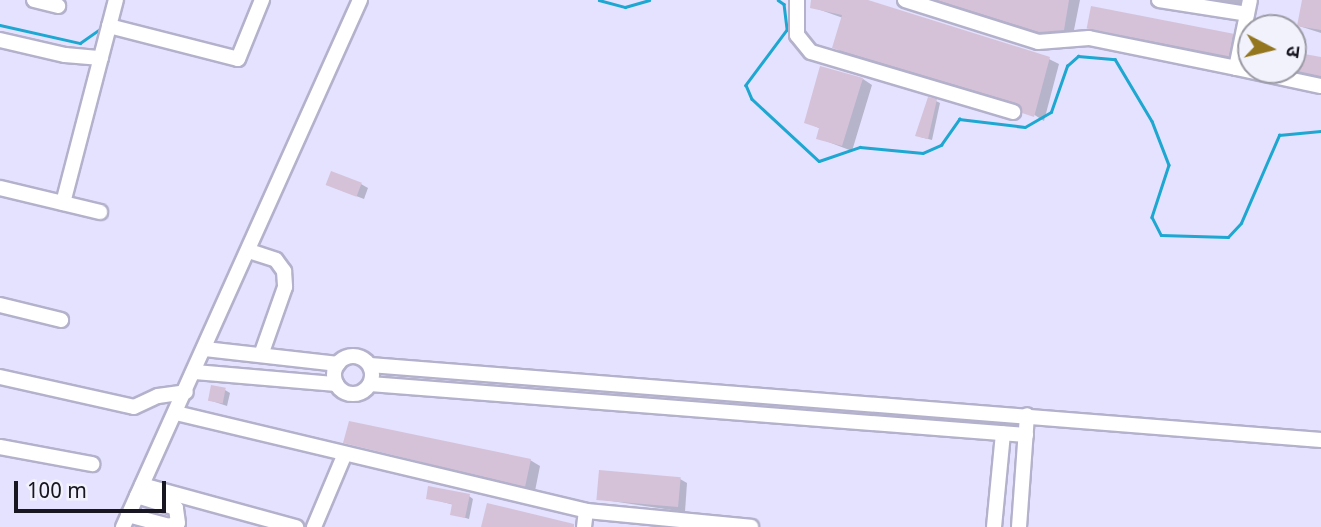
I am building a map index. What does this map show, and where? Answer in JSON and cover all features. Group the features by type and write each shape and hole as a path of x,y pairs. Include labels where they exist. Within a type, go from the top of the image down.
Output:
{"street":[{"path":"34,0 58,6"},
{"path":"63,203 116,0"},
{"path":"109,26 238,59 262,0"},
{"path":"140,491 176,508 178,523 169,526 125,521 186,392 360,0"},
{"path":"797,0 797,35 811,52 1013,112"},
{"path":"905,0 1038,42 1088,38 1321,86"},
{"path":"1158,0 1249,7 1236,68"},
{"path":"0,40 65,55 101,58"},
{"path":"0,188 100,212"},
{"path":"249,251 276,260 284,271 285,287 261,355"},
{"path":"0,305 61,320"},
{"path":"205,349 338,363 357,356 370,365 1321,440"},
{"path":"336,384 338,363"},
{"path":"370,365 370,384"},
{"path":"195,372 336,384 353,395 370,384 1026,435"},
{"path":"0,377 134,407 158,396 186,392"},
{"path":"709,411 710,391"},
{"path":"176,413 344,456 586,511 751,527"},
{"path":"1019,527 1027,415"},
{"path":"994,527 1003,433"},
{"path":"0,447 92,464"},
{"path":"314,527 344,456"},
{"path":"140,491 296,527"},
{"path":"584,527 586,511"}],"building":[{"path":"811,0 868,0 1050,57 1034,117 1022,113 1016,103 832,48 842,15 810,8"},
{"path":"937,0 1069,0 1064,30 1039,32"},
{"path":"1302,0 1321,0 1321,30 1307,28 1307,14 1299,14"},
{"path":"1091,6 1233,34 1229,56 1087,29"},
{"path":"1307,54 1321,57 1321,76 1307,73"},
{"path":"820,66 863,78 842,146 816,139 819,128 804,123"},
{"path":"928,97 937,99 928,139 915,136"},
{"path":"331,171 362,183 356,197 326,185"},
{"path":"211,385 226,388 223,404 208,401"},
{"path":"349,421 531,459 525,487 343,443"},
{"path":"599,470 681,477 678,507 596,500"},
{"path":"428,486 470,494 465,518 450,515 452,504 426,499"},
{"path":"487,503 574,524 574,527 481,527"}],"waterway":[{"path":"599,0 625,7 649,0"},
{"path":"778,0 784,4 787,30 746,85 752,99 819,161 860,147 923,153 941,145 959,119 1025,127 1051,112 1067,66 1078,56 1115,59 1152,121 1169,165 1152,217 1161,235 1228,237 1241,223 1279,135 1321,131"},
{"path":"0,25 80,43 103,27"}]}
